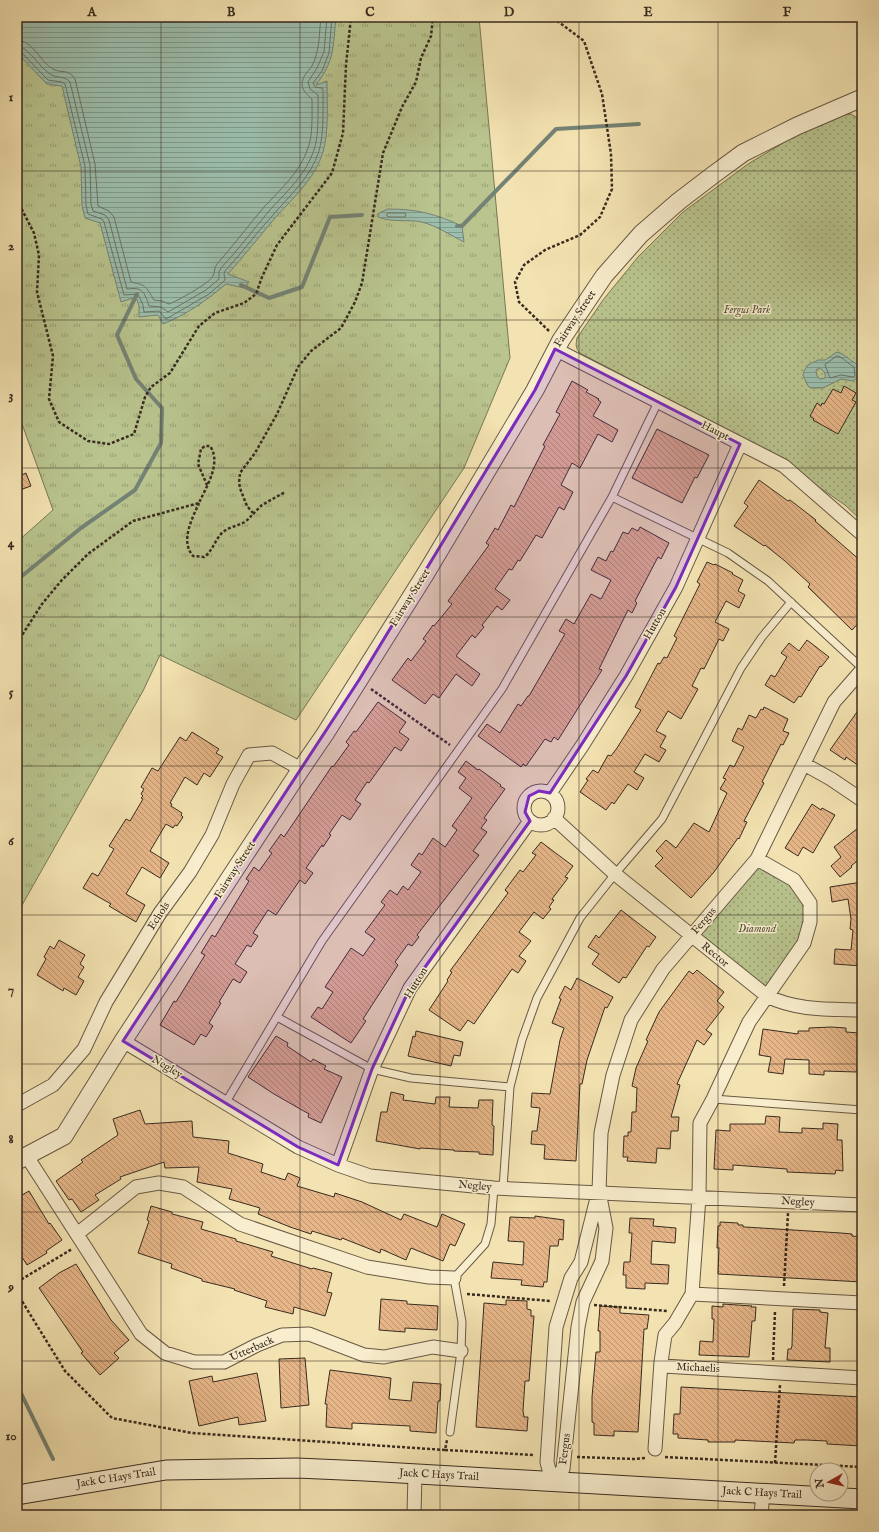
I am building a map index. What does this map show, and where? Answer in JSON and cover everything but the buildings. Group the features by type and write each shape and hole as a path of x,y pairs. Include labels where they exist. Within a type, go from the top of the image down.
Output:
{"main road":[{"name":"Jack C Hays Trail","path":"17,1495 166,1470 297,1468 862,1499"}],"street":[{"name":"Fairway Street","path":"22,1158 64,1136 123,1041 359,680 426,572 531,396 558,344 604,276 641,234 679,201 744,154 797,126 860,104"},
{"name":"Haupt","path":"558,344 658,402 784,466 862,534"},
{"name":"Hutton","path":"550,793 582,746 626,676 676,587 740,444"},
{"name":"Fergus","path":"552,1482 547,1462 547,1455 556,1327 571,1278 581,1262 599,1192 601,1133 613,1074 631,1020 663,969 757,859 834,702 862,669"},
{"name":"Echols","path":"17,1105 53,1084 84,1049 106,1002 160,913 190,872 212,835 233,784 249,755 272,754 301,769"},
{"path":"804,764 831,779 862,800"},
{"path":"539,791 550,793 556,800 557,806 554,818 545,824 530,821 525,812 526,801 529,796 539,791"},
{"name":"Rector","path":"554,818 614,874 767,996 780,1003 796,1006 862,1010"},
{"name":"Hutton","path":"338,1166 372,1069 410,988 530,821"},
{"path":"757,859 794,880 810,903 810,922 804,943 749,1022 714,1099 700,1123 699,1197 692,1294 862,1303"},
{"name":"Negley","path":"123,1041 298,1147 338,1166 370,1176 499,1188 862,1206"},
{"name":"Utterback","path":"22,1158 80,1238 141,1334 165,1353 194,1362 224,1362 257,1345 282,1336 309,1334 364,1356 384,1357 433,1347 461,1351"},
{"path":"80,1238 136,1187 159,1184 183,1187 240,1224 367,1267 429,1277 454,1278"},
{"name":"Fergus","path":"552,1482 563,1469 578,1327 584,1302 602,1261 606,1228 599,1192"},
{"name":"Michaelis","path":"692,1294 675,1323 665,1335 661,1362 663,1366 862,1378"},
{"path":"655,1454 661,1362"},
{"path":"414,1515 415,1474"},
{"path":"761,1515 763,1493"}],"lane":[{"path":"226,1102 322,941 502,689 612,497 658,402"},
{"path":"612,497 728,553 768,581 862,669"},
{"path":"450,1432 461,1351 462,1322 454,1278 485,1244 491,1224 499,1188 510,1087 522,1040 537,998 580,918 614,874 662,819 741,668 762,637 791,602"},
{"path":"277,1017 372,1069 411,1078 510,1087"},
{"path":"714,1099 862,1110"}],"path":[{"path":"17,200 34,233 38,255 37,292 53,356 49,399 59,422 88,441 109,444 134,434 145,397 151,387 170,373 199,326 215,313 244,303 256,294 277,245 332,173 343,133 350,17"},
{"path":"252,515 253,513 247,506 241,491 240,473 255,452 277,414 298,366 311,352 341,328 355,302 362,283 383,153 402,107 416,82 421,58 430,36 433,17"},
{"path":"552,17 584,42 602,94 611,154 612,189 600,217 580,236 544,250 524,265 515,282 519,302 545,327 558,344"},
{"path":"207,485 198,464 201,449 205,446 210,446 213,450 213,471 187,537 187,546 193,556 204,557 208,554 224,532 240,526 262,504 285,492"},
{"path":"17,643 42,604 61,581 88,554 133,521 199,504"},
{"path":"359,680 458,752"},
{"path":"775,1462 779,1299 789,1202"},
{"path":"17,1282 80,1238"},
{"path":"17,1293 65,1371 112,1418 192,1433 445,1450 547,1455"},
{"path":"445,1450 450,1432"},
{"path":"565,1456 644,1459 655,1454 862,1467"}],"highlighted area":[{"path":"555,349 740,444 676,587 626,676 550,793 539,791 529,796 525,812 530,821 410,988 372,1069 338,1165 298,1147 123,1041 359,680 535,390"}],"green space":[{"path":"17,17 479,17 510,358 464,468 296,720 160,655 143,691 17,914 17,542 53,510 17,410"},
{"name":"Fergus Park","path":"851,114 856,117 862,125 862,521 845,505 762,448 580,353 576,344 577,338 603,300 638,257 683,212 748,164 793,137 845,115"},
{"name":"Diamond","path":"757,860 793,882 809,903 809,923 767,994 693,935"}],"water":[{"path":"17,17 336,17 330,60 327,68 316,85 327,81 327,126 323,152 315,171 303,188 275,218 228,274 249,282 244,288 226,284 196,307 163,324 158,315 139,317 139,306 136,297 121,302 100,223 85,218 82,206 81,167 62,86 47,84 17,53"},
{"path":"388,209 417,211 435,215 453,222 462,226 464,242 438,228 422,222 389,220 378,217 379,213"},
{"path":"837,352 842,354 857,364 860,370 859,377 853,381 841,379 823,388 811,388 808,386 803,375 804,371 808,365 818,360 825,360","holes":["819,368 824,372 825,378 820,379 817,376 816,370"]}],"waterway":[{"path":"457,226 462,226 556,129 639,124"},
{"path":"241,285 269,298 302,287 330,217 362,215"},
{"path":"17,580 81,528 135,490 161,443 162,408 136,379 117,335 137,294"},
{"path":"17,1385 53,1459"}]}
